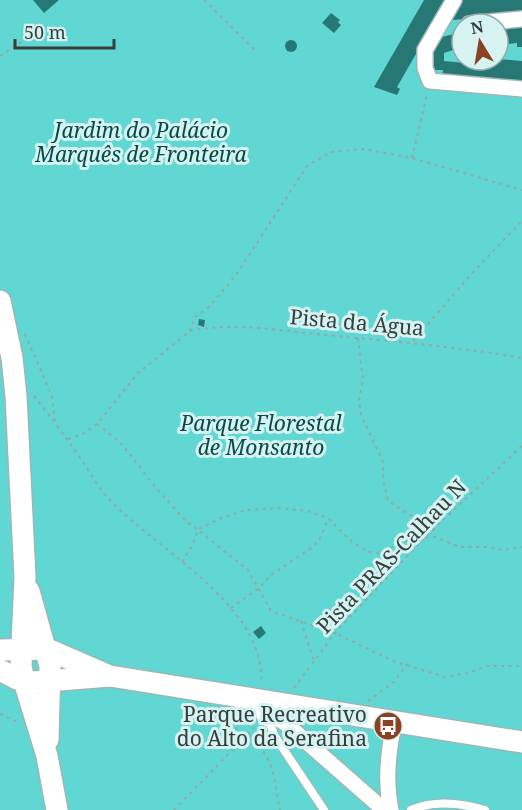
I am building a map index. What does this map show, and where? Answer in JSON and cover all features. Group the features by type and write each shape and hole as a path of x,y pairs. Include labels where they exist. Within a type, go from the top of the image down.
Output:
{"street":[{"path":"454,0 425,50 425,68 430,81 522,89"},
{"path":"440,27 450,26"},
{"path":"0,301 12,358 16,396 25,577 23,626 7,650"},
{"path":"25,577 47,649 51,681 47,756"},
{"path":"7,650 47,649 110,676"},
{"path":"7,650 24,681 47,756 57,810"},
{"path":"0,670 24,681 110,676 260,694 279,710 285,723 384,810"},
{"path":"50,703 61,687 73,679"},
{"path":"279,710 346,713 522,742"},
{"path":"391,810 387,793 390,743 395,721"}],"lane":[{"path":"279,710 274,735 324,810"},
{"path":"411,810 420,806 485,810"}],"path":[{"path":"204,0 258,53"},
{"path":"0,56 22,40"},
{"path":"412,158 430,81"},
{"path":"68,439 83,434 97,424 138,373 190,331 195,317 209,307 236,274 307,166 331,152 363,149 412,158 522,190"},
{"path":"413,342 475,270 522,221"},
{"name":"Pista da Água","path":"190,331 219,326 413,342 522,358"},
{"path":"23,329 52,396 55,422"},
{"path":"358,338 363,380 359,400 361,415 383,462 383,480 388,501 410,515 437,524"},
{"path":"34,396 68,439 108,499 211,586 231,608 243,625 256,653 262,676 260,694"},
{"path":"97,424 122,443 156,488 184,519 248,570 272,611 335,633 393,661 445,677 468,673 487,666 522,666"},
{"name":"Pista PRAS-Calhau N","path":"279,710 335,633 437,524 522,446"},
{"path":"181,563 199,530 221,518 246,510 279,508 328,518 350,540 368,552 379,553 413,538 425,537 435,537 460,547 487,547 502,550 522,547"},
{"path":"231,608 259,588 270,575 314,546 321,537 328,518"},
{"path":"301,621 314,661"},
{"path":"346,713 350,708 363,705 394,682 407,664"},
{"path":"236,708 237,746"},
{"path":"174,810 248,735 261,747 271,764 280,810"}],"green space":[{"name":"Parque Florestal de Monsanto","path":"0,0 522,0 522,810 0,810"}],"building":[{"path":"33,0 59,0 44,13"},
{"path":"424,0 447,0 397,87 400,89 397,95 374,87"},
{"path":"459,0 522,0 522,14 452,12"},
{"path":"331,13 340,20 338,22 341,25 334,33 322,23"},
{"path":"522,25 522,47 517,47 517,43 510,44 510,26"},
{"path":"450,35 450,51 444,53 444,61 450,62 450,72 510,72 510,60 522,61 522,84 442,76 443,70 432,70 430,52 438,38"},
{"path":"293,40 296,41 296,51 289,52 286,51 285,44 286,41"},
{"path":"199,319 205,320 204,327 198,325"},
{"path":"261,626 266,633 259,639 253,632"}],"place":[{"name":"Parque Recreativo do Alto da Serafina","path":"388,726"}],"park label":[{"name":"Jardim do Palácio Marquês de Fronteira","path":"141,142"}]}
